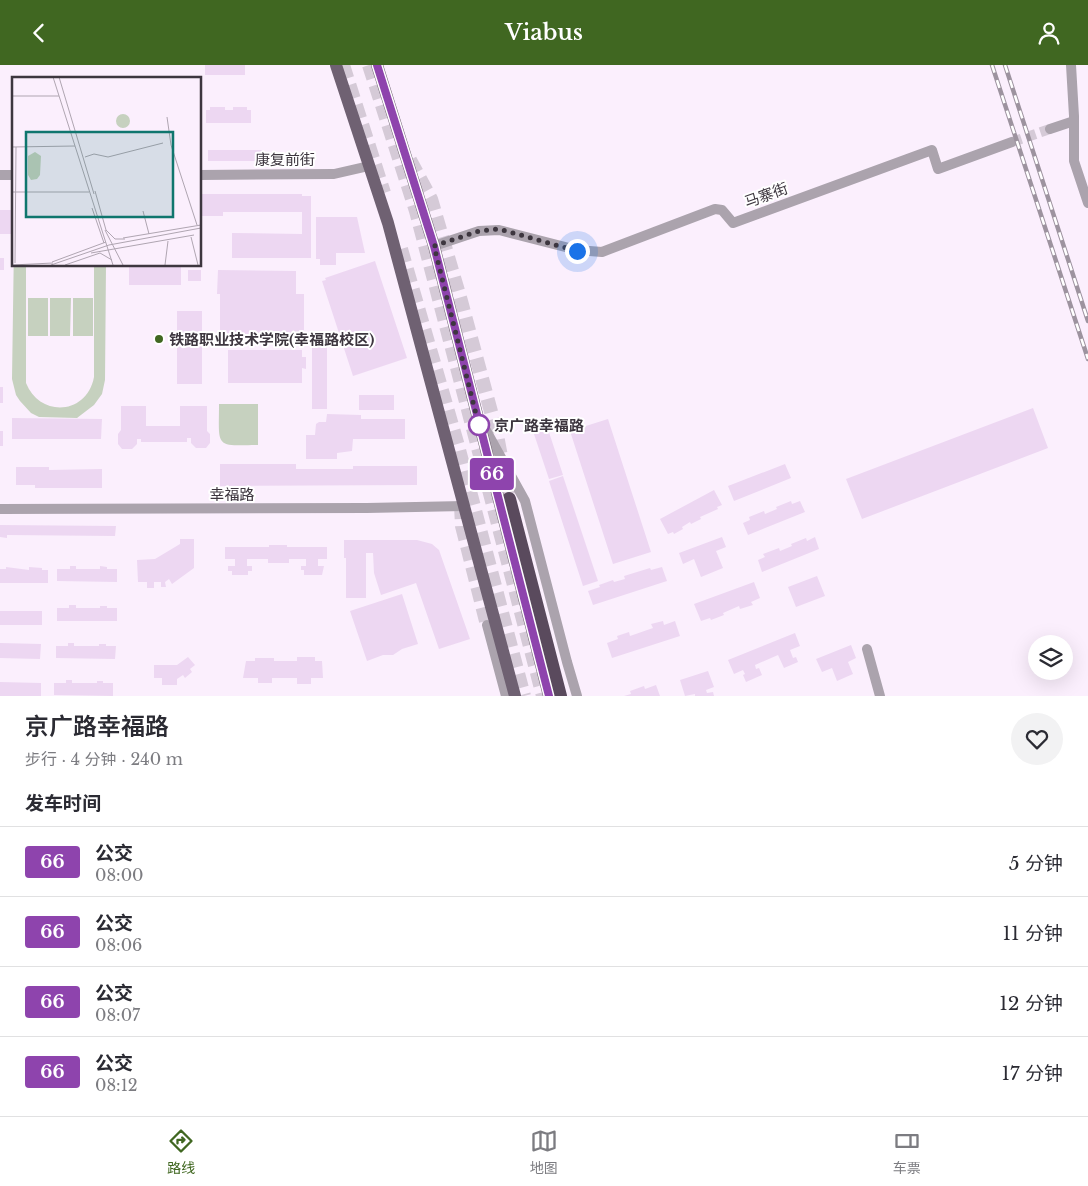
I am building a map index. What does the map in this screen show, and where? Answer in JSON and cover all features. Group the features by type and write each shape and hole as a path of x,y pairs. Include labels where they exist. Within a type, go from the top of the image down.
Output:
{"highway":[{"path":"509,499 560,696"}],"main road":[{"path":"336,65 388,223 515,696"},
{"path":"377,65 434,246 549,696"}],"street":[{"path":"1071,65 1074,161 1088,203"},
{"path":"1050,129 1074,121"},
{"name":"马寨街","path":"434,246 479,231 499,229 577,251 602,252 715,209 722,210 733,223 932,150 938,169 1012,142"},
{"name":"康复前街","path":"201,175 334,174 369,166"},
{"path":"476,414 525,501 566,662 577,696"},
{"name":"幸福路","path":"0,509 367,509 464,507"},
{"path":"487,625 506,696"},
{"path":"867,649 880,696"}],"green space":[{"path":"14,266 26,266 26,383 33,394 42,402 52,407 63,407 73,405 82,399 90,390 94,377 94,266 106,266 105,380 102,394 94,405 77,418 39,417 31,413 20,401 16,395 12,379"},
{"path":"28,298 48,298 48,336 28,336"},
{"path":"50,298 71,298 70,336 50,336"},
{"path":"73,298 93,298 93,336 73,336"},
{"path":"219,404 258,404 258,445 233,445 222,441 219,429"}],"building":[{"path":"205,65 245,65 245,75 205,75"},
{"path":"210,107 225,107 225,110 233,110 233,107 247,107 247,110 251,110 251,123 206,123 206,110 210,110"},
{"path":"208,150 262,150 262,161 208,161"},
{"path":"201,194 302,194 302,196 311,196 311,258 232,258 232,233 302,234 302,212 223,212 223,216 201,216"},
{"path":"0,210 12,210 12,234 0,234"},
{"path":"316,217 357,217 365,253 336,253 336,265 320,265 320,259 316,259"},
{"path":"0,258 4,258 4,270 0,270"},
{"path":"375,261 407,358 353,376 322,281 326,280 325,278"},
{"path":"129,266 181,266 181,285 129,285"},
{"path":"188,270 201,270 201,281 188,281"},
{"path":"218,270 296,271 296,294 304,294 304,338 220,338 220,294 217,294"},
{"path":"177,311 202,311 202,384 177,384"},
{"path":"312,334 327,334 327,409 312,409"},
{"path":"228,350 302,350 302,357 306,357 306,369 302,368 302,383 228,383"},
{"path":"0,387 3,387 3,403 0,403"},
{"path":"359,395 394,395 394,410 359,410"},
{"path":"121,406 146,406 146,426 180,426 180,406 207,406 207,431 210,434 210,443 206,448 196,448 191,443 191,438 187,438 187,442 141,442 141,439 137,439 137,444 132,449 122,449 118,444 118,434 121,430"},
{"path":"1033,408 1048,448 862,519 846,479"},
{"path":"327,414 361,415 361,419 405,419 405,439 353,439 352,451 337,453 337,459 306,459 306,435 315,435 316,424 326,422"},
{"path":"544,417 563,475 549,479 530,422"},
{"path":"12,418 102,419 101,439 12,439"},
{"path":"608,419 651,552 613,564 570,431"},
{"path":"0,431 3,431 3,446 0,446"},
{"path":"220,464 296,464 296,469 353,469 353,466 417,466 417,485 220,486"},
{"path":"785,464 791,478 734,501 728,486"},
{"path":"16,467 49,467 49,470 102,469 102,488 35,488 35,485 16,485"},
{"path":"563,476 598,581 583,586 549,481"},
{"path":"714,490 722,505 717,507 718,509 700,517 701,519 691,524 690,522 674,534 673,532 668,534 660,519"},
{"path":"791,501 792,504 800,501 805,512 748,535 743,523 750,520 749,517 764,511 765,514"},
{"path":"0,525 116,526 115,536 7,535 7,538 0,537"},
{"path":"722,537 726,547 716,551 723,568 701,577 694,559 683,564 679,553"},
{"path":"815,537 819,549 762,572 758,560 765,557 763,554 779,548 780,551 806,538 807,541"},
{"path":"180,539 194,539 194,568 172,584 169,579 165,582 166,587 161,587 161,582 154,582 154,588 147,588 147,582 138,582 137,560 155,559 180,544"},
{"path":"344,540 417,540 432,544 439,550 470,639 439,649 416,583 381,595 374,573 373,553 366,553 366,598 346,598"},
{"path":"269,545 327,547 327,559 318,559 318,566 324,566 322,575 304,575 304,570 301,570 301,566 306,566 306,559 289,559 289,563 268,563 268,559 247,559 247,566 252,566 252,571 248,571 248,575 232,575 232,571 228,571 228,566 235,566 235,559 225,559 225,547 269,547"},
{"path":"70,566 76,566 76,569 100,569 100,566 107,567 107,569 117,569 117,582 57,581 57,569 70,569"},
{"path":"6,567 29,570 29,567 48,570 48,583 0,583 0,569 6,569"},
{"path":"662,567 667,581 593,605 588,591 613,580 614,582 625,579 624,576 650,568 651,570"},
{"path":"817,576 825,596 796,607 788,587"},
{"path":"754,582 760,598 751,602 753,605 740,609 739,606 723,613 724,615 711,620 710,618 701,621 694,604"},
{"path":"402,594 418,644 402,649 393,655 383,655 367,661 350,611"},
{"path":"69,605 76,605 76,608 100,608 100,606 107,606 107,608 117,608 117,621 57,621 57,608 69,608"},
{"path":"0,611 42,611 42,625 0,625"},
{"path":"663,621 664,625 675,621 680,636 612,658 607,643 618,639 617,636 629,632 630,636 653,628 651,624"},
{"path":"795,633 800,646 790,650 793,658 796,657 798,662 784,668 778,655 755,665 756,669 759,668 762,675 746,682 743,670 734,674 728,660"},
{"path":"0,643 41,644 40,659 0,658"},
{"path":"68,643 74,643 74,646 99,646 99,644 106,644 106,646 116,646 115,659 56,658 56,646 68,646"},
{"path":"851,645 856,658 848,662 853,674 837,681 832,668 822,672 816,659"},
{"path":"188,657 195,665 190,669 192,672 185,678 183,675 177,679 177,685 162,685 162,678 154,678 154,665 177,665"},
{"path":"297,657 315,657 315,661 322,661 323,678 311,678 311,684 297,684 297,678 272,678 272,683 258,683 258,678 243,678 246,661 255,661 255,658 274,658 274,661 297,661"},
{"path":"708,671 714,687 706,690 707,693 713,692 714,696 695,696 695,694 685,696 680,680"},
{"path":"66,680 72,680 72,683 97,683 97,681 103,681 103,683 113,683 113,696 54,695 54,683 66,683"},
{"path":"0,682 41,683 41,696 0,696"},
{"path":"656,685 660,696 624,696 631,694 630,691 644,686 645,689"}],"tunnel":[{"path":"343,65 384,193"},
{"path":"369,65 416,211 543,696"},
{"path":"1012,142 1050,129"},
{"path":"410,160 431,199 461,301 496,430 509,499"},
{"path":"401,249 458,446 524,696"},
{"path":"461,505 462,526 487,625"}],"railway":[{"path":"992,65 1088,359"},
{"path":"1005,65 1088,321"}],"bus line":[{"name":"66","path":"377,65 434,246 549,696"}],"place":[{"name":"铁路职业技术学院(幸福路校区)","path":"159,339"},
{"name":"京广路幸福路","path":"479,425"}],"route":[{"path":"479,425 482,424 476,414 434,246 479,231 499,229 577,251"}]}
